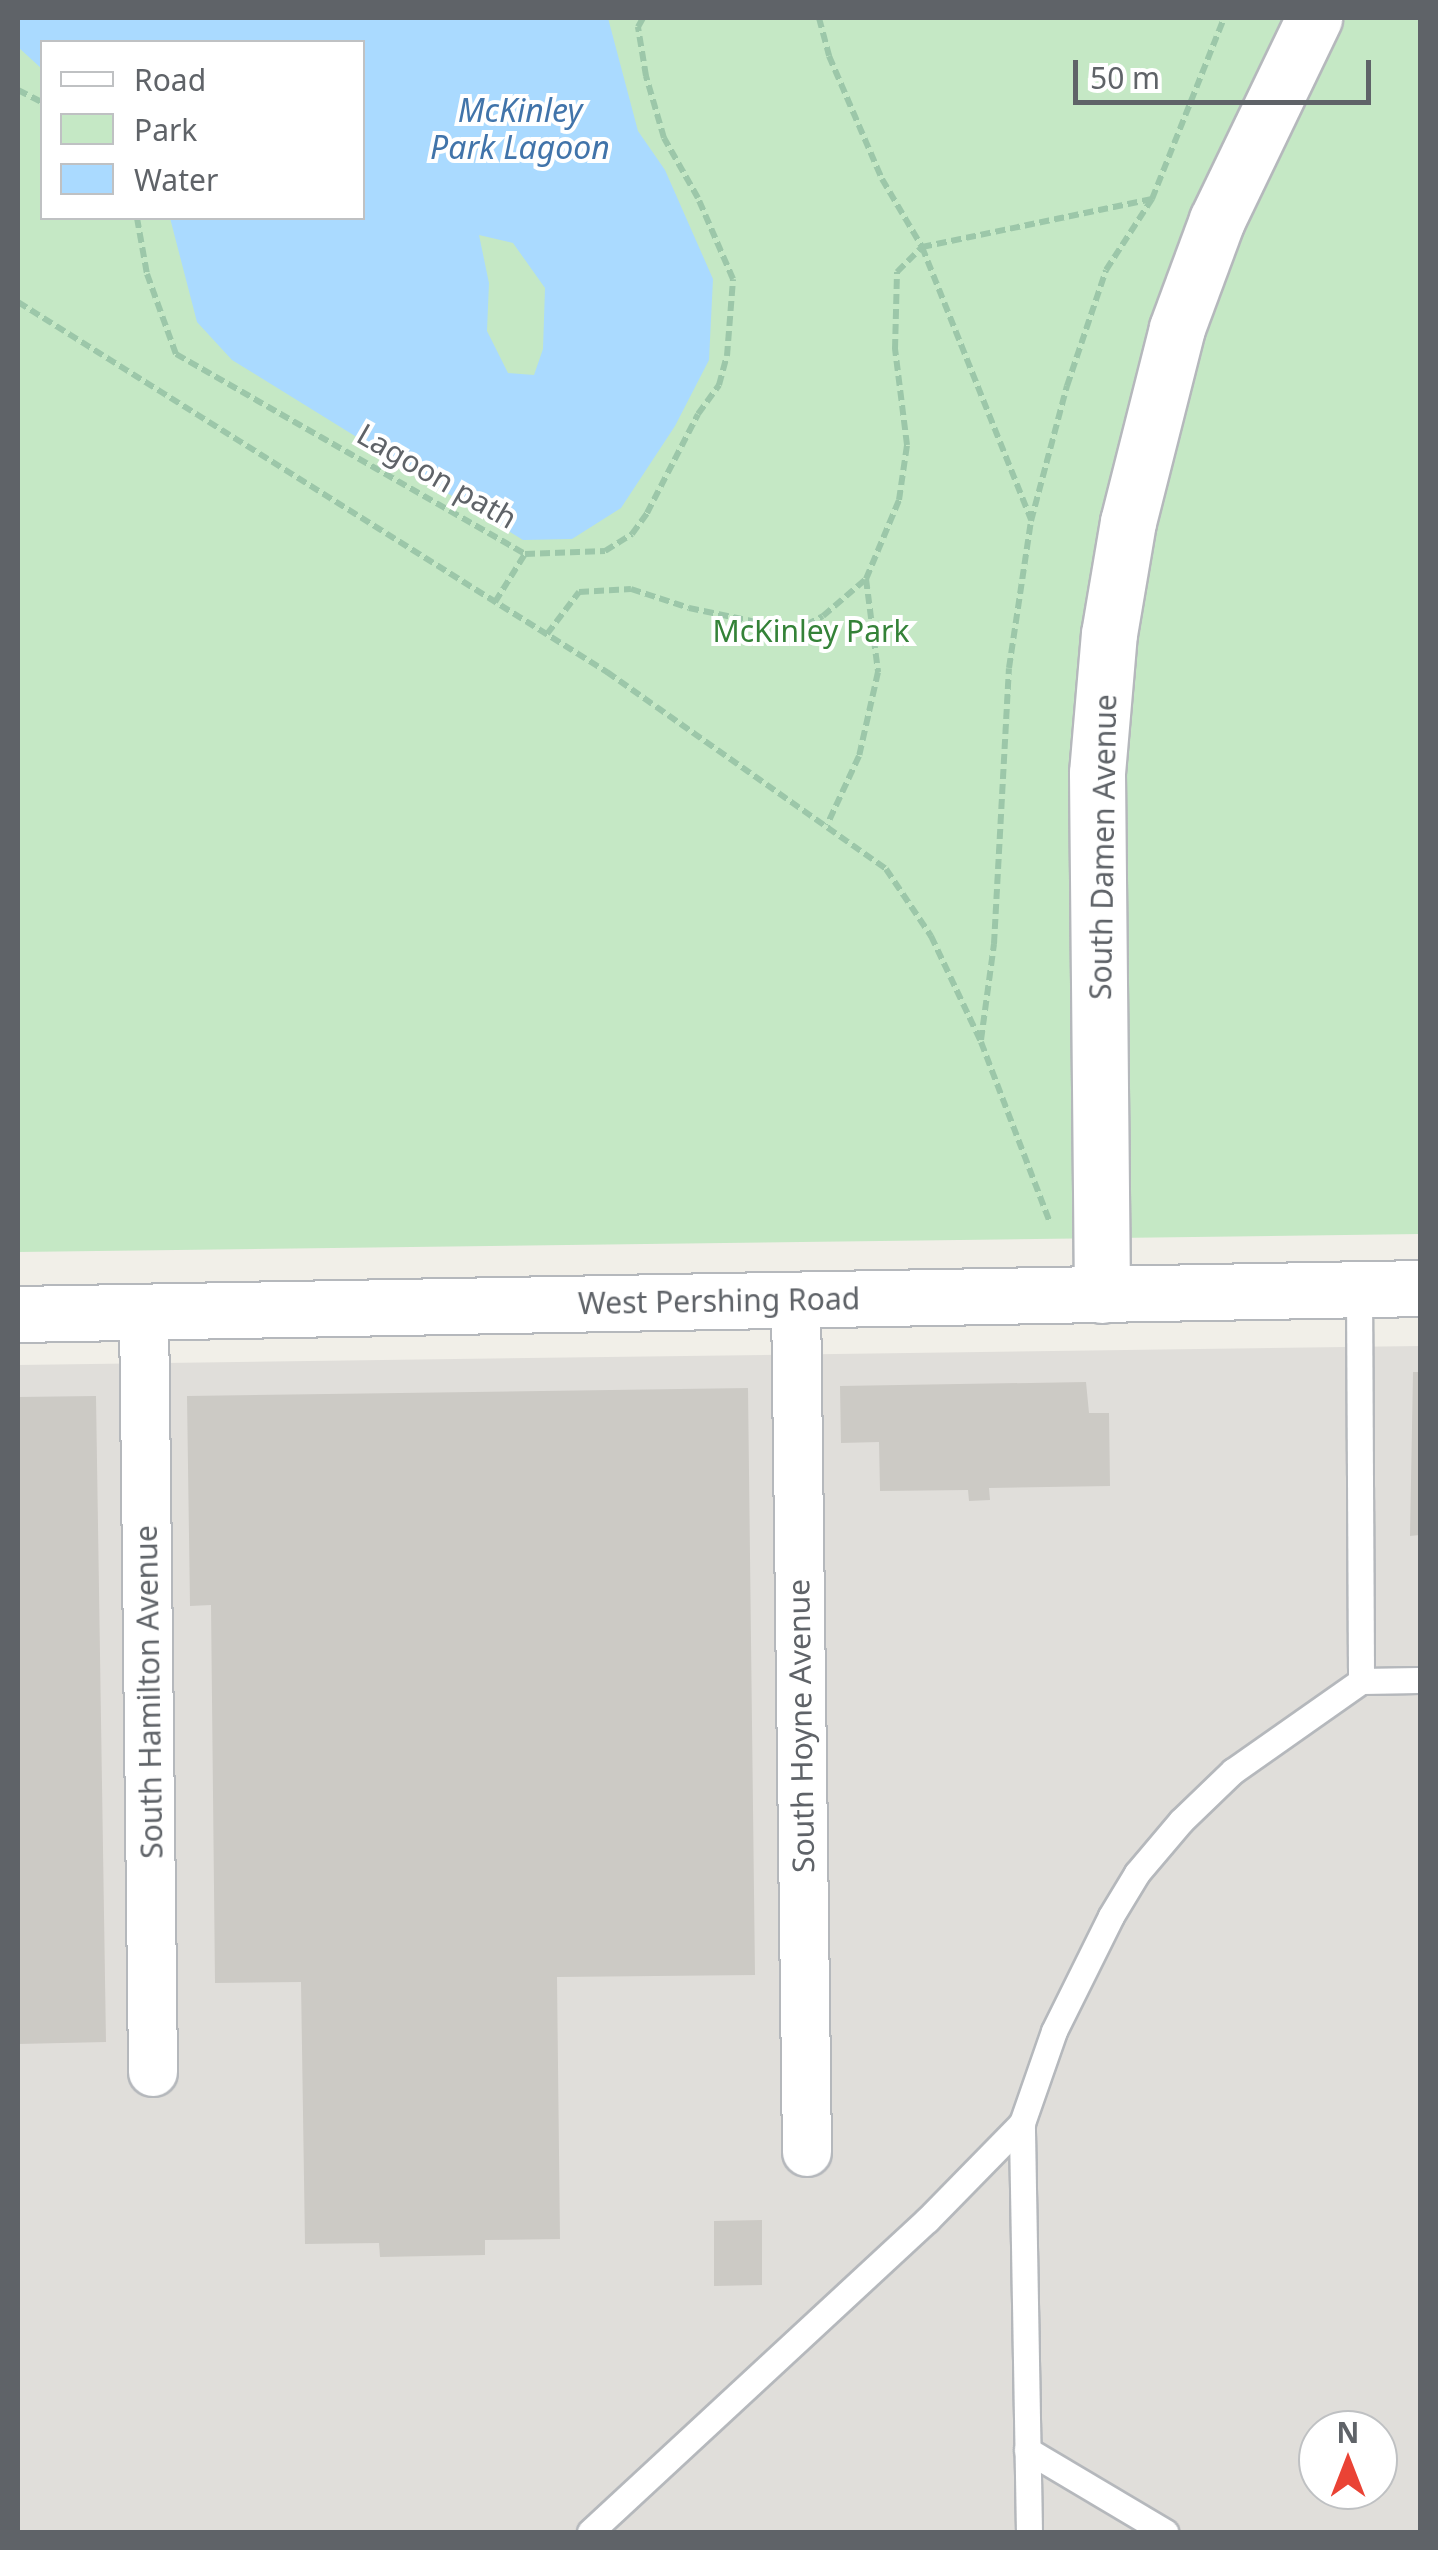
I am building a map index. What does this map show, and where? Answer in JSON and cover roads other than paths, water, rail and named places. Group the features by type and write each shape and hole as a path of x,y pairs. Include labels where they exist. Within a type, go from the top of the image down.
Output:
{"main road":[{"name":"South Damen Avenue","path":"1102,1294 1098,773 1112,615 1128,522 1178,328 1217,220 1314,18"},
{"name":"West Pershing Road","path":"18,1314 1420,1288"}],"street":[{"name":"South Hoyne Avenue","path":"796,1300 807,2152"},
{"name":"South Hamilton Avenue","path":"144,1312 153,2072"}],"lane":[{"path":"1359,1289 1360,1682"},
{"path":"1029,2532 1022,2124 1054,2030 1088,1957 1137,1873 1234,1771 1360,1682 1420,1680"},
{"path":"590,2532 927,2220 1022,2124"},
{"path":"1026,2450 1166,2532"}],"water":[{"name":"McKinley Park Lagoon","path":"18,18 608,18 638,131 665,170 713,279 709,360 675,426 621,508 572,539 523,540 232,360 197,322 171,220 365,220 365,40 40,40 40,67 18,47","holes":["479,235 513,243 545,288 543,349 534,375 508,373 487,331 489,283"]}],"park label":[{"name":"McKinley Park","path":"811,631"}]}
